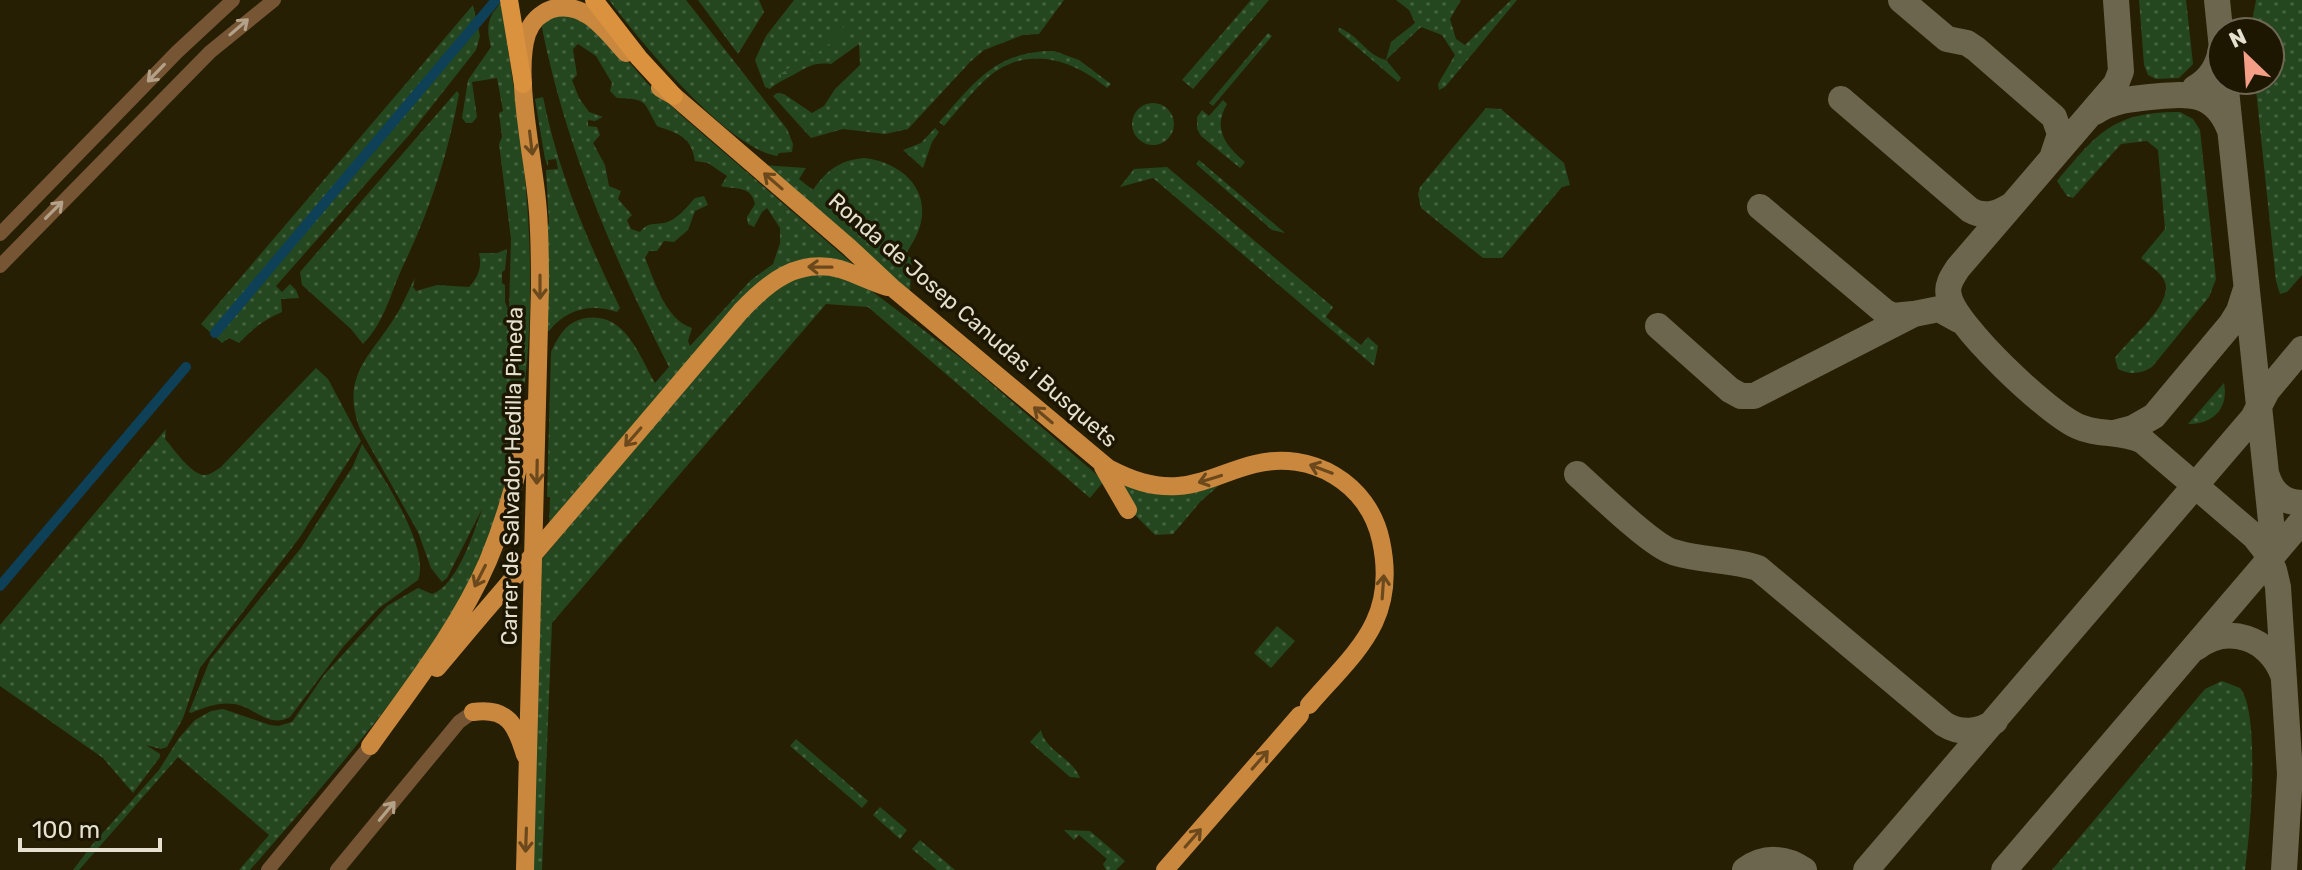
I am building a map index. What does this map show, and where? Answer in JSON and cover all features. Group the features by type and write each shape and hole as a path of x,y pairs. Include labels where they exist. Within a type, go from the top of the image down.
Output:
{"highway":[{"path":"509,0 523,84"},
{"path":"594,0 639,58 674,96"}],"main road":[{"name":"Ronda de Josep Canudas i Busquets","path":"523,84 526,39 532,25 544,12 576,7 593,16 653,83 674,96 838,236 894,289 1099,461 1134,481 1166,486 1196,483 1251,465 1285,461 1321,468 1353,488 1371,513 1379,533 1384,567 1381,610 1362,646 1165,870"},
{"name":"Carrer de Salvador Hedilla Pineda","path":"523,84 537,203 540,338 525,870"},
{"path":"370,746 741,311 772,282 803,267 828,266 894,289"},
{"path":"370,746 454,624 487,562 503,522 521,448 540,338"},
{"path":"1099,461 1128,510"},
{"path":"473,712 493,712 511,722 520,736 529,771"}],"street":[{"path":"0,234 196,33 233,0"},
{"path":"0,266 193,68 270,3"},
{"path":"337,870 459,722 473,712"},
{"path":"268,870 370,746"}],"green space":[{"path":"609,0 686,0 787,129 793,144 792,152 777,156 757,149 734,134 686,90"},
{"path":"698,0 759,0 764,12 738,54"},
{"path":"794,0 1064,0 1039,34 1023,35 984,50 908,129 885,134 843,129 811,138 773,96 784,94 812,113 824,106 835,89 860,65 859,44 831,64 811,66 770,89 765,87 755,60 766,36"},
{"path":"1251,0 1269,0 1193,89 1182,80"},
{"path":"1396,0 1461,0 1450,19 1456,39 1465,45 1511,0 1517,0 1445,87 1439,90 1438,84 1455,55 1442,35 1421,27 1386,60 1391,42 1415,23 1409,10"},
{"path":"2139,0 2186,0 2193,64 2179,78 2156,79 2148,75 2144,65"},
{"path":"2256,0 2302,0 2302,275 2287,292 2280,294 2276,281 2257,96 2286,96 2286,16 2253,16"},
{"path":"501,3 524,166 529,243 528,353 512,462 498,514 479,565 454,614 424,658 349,755 250,870 239,870 269,835 178,757 79,870 73,870 159,770 179,738 195,720 211,711 223,709 270,725 292,722 324,675 387,606 418,588 432,594 441,589 457,570 482,509 447,578 442,582 431,568 418,532 360,429 354,395 361,368 398,312 415,278 413,287 416,291 437,285 469,287 479,271 479,253 497,253 507,249 502,283 505,285 505,302 509,312 511,239 499,144 502,137 499,113 503,111 497,78 472,82 477,117 472,123 466,123 462,118 468,80 491,47 489,23"},
{"path":"473,5 480,36 476,50 409,135 276,286 282,292 290,284 299,298 281,299 282,312 259,325 239,343 229,338 222,343 201,324"},
{"path":"572,12 610,40 648,84 682,116 854,265 796,262 763,279 549,529 551,352 561,335 579,320 600,318 611,322 629,338 655,383 669,367 610,242 577,156 541,23 547,18","holes":["578,44 596,56 612,83 610,91 617,98 643,103 657,126 687,141 695,161 708,163 727,176 721,186 742,189 750,194 755,204 747,217 748,224 754,227 767,208 780,228 780,243 773,264 751,280 690,346 688,341 692,328 675,317 668,308 645,258 649,251 657,251 664,241 674,242 688,230 695,211 708,205 704,196 695,198 673,220 648,225 640,232 631,229 627,220 632,215 618,199 621,191 609,186 605,165 593,143 600,135 597,127 588,126 588,120 603,117 589,112 572,80 577,75 573,49"]},
{"path":"850,24 841,35 781,80 781,74"},
{"path":"1339,28 1373,54 1386,60 1401,78 1398,82 1338,31"},
{"path":"1268,33 1272,36 1213,106 1209,103"},
{"path":"1054,51 1079,60 1111,84 1107,88 1078,69 1047,59 1015,62 985,80 944,126 939,122 976,82 1001,63 1016,56"},
{"path":"457,91 459,94 449,139 429,205 381,318 363,344 351,329 302,285 300,272"},
{"path":"543,97 575,205 620,308 617,312 598,308 580,310 563,317 549,331 546,170 558,169 556,159 548,160 548,166 545,159 535,99"},
{"path":"1223,100 1227,104 1221,129 1232,150 1245,162 1240,168 1201,136 1197,129 1197,117 1202,110 1209,116"},
{"path":"1153,103 1168,109 1174,124 1168,139 1153,145 1138,139 1132,124 1138,109"},
{"path":"1486,108 1501,109 1564,163 1570,185 1562,187 1502,258 1483,258 1421,208 1418,194 1420,187"},
{"path":"2180,112 2193,119 2200,130 2216,279 2209,297 2152,367 2131,373 2118,369 2115,358 2157,310 2166,289 2162,277 2141,258 2165,229 2158,150 2147,141 2121,144 2073,198 2067,196 2057,181 2108,128 2138,116"},
{"path":"935,128 939,132 923,168 903,150 921,143"},
{"path":"864,158 891,165 911,181 918,192 922,217 906,254 912,259 910,291 762,165 806,168 799,179 813,190 835,167"},
{"path":"1199,160 1285,233 1272,230 1196,164"},
{"path":"1167,167 1333,307 1326,317 1361,345 1368,337 1378,346 1374,366 1153,178 1120,187 1134,169"},
{"path":"811,270 861,283 966,362 1104,481 1090,498 868,307 826,304 552,623 542,870 533,870 540,561 736,329 771,292"},
{"path":"316,368 328,379 361,441 300,537 200,668 183,718 167,747 161,749 146,745 160,757 133,793 103,758 0,686 0,625 166,429 165,439 187,465 203,475 210,474 221,467"},
{"path":"2224,383 2224,400 2217,413 2205,422 2188,424"},
{"path":"362,444 411,530 420,566 418,580 379,608 343,647 290,717 271,720 242,706 229,704 189,712 210,660 301,548 353,466"},
{"path":"1224,481 1201,501 1173,534 1155,535 1134,514 1121,483"},
{"path":"1277,626 1295,641 1271,668 1254,653"},
{"path":"2222,681 2240,688 2250,722 2252,775 2245,870 2052,870 2205,689"},
{"path":"1041,730 1048,744 1072,765 1080,778 1070,777 1030,742"},
{"path":"796,739 868,801 862,808 790,746"},
{"path":"880,807 907,830 900,839 873,815"},
{"path":"1064,830 1090,831 1125,861 1116,870 1106,870 1103,864 1107,859 1079,835 1074,840"},
{"path":"920,840 955,870 937,870 912,849"}],"waterway":[{"path":"215,333 496,0"},
{"path":"0,586 186,367"}],"taxiway":[{"path":"1901,0 1947,39 1967,43 1976,49 2054,117 2060,134 2053,155"},
{"path":"2116,0 2121,71 2116,84 1958,268 1948,292 1955,310 1984,347 2063,418 2085,429 2127,435 2143,441 2254,536 2265,550 2278,587 2290,774 2284,870"},
{"path":"2217,0 2219,16"},
{"path":"2195,88 2206,80"},
{"path":"2095,112 2128,100 2186,95 2206,100 2215,106 2229,128"},
{"path":"2227,96 2271,521 2272,544 2266,561"},
{"path":"1841,99 1970,210 1990,214 2010,206"},
{"path":"1760,207 1885,312 1893,316 1913,314"},
{"path":"2114,433 2133,428 2154,416 2231,324 2246,289"},
{"path":"1658,326 1730,390 1741,396 1754,396 1914,314 1939,309 1959,320"},
{"path":"1866,870 2253,418 2267,391 2302,349"},
{"path":"1577,474 1664,548 1684,555 1758,568 1944,724 1970,731 1995,721"},
{"path":"2267,476 2280,496 2302,503"},
{"path":"2004,870 2302,521"},
{"path":"2196,648 2221,636 2246,638 2268,652 2283,675"},
{"path":"1745,870 1767,860 1782,861 1804,870"}]}
